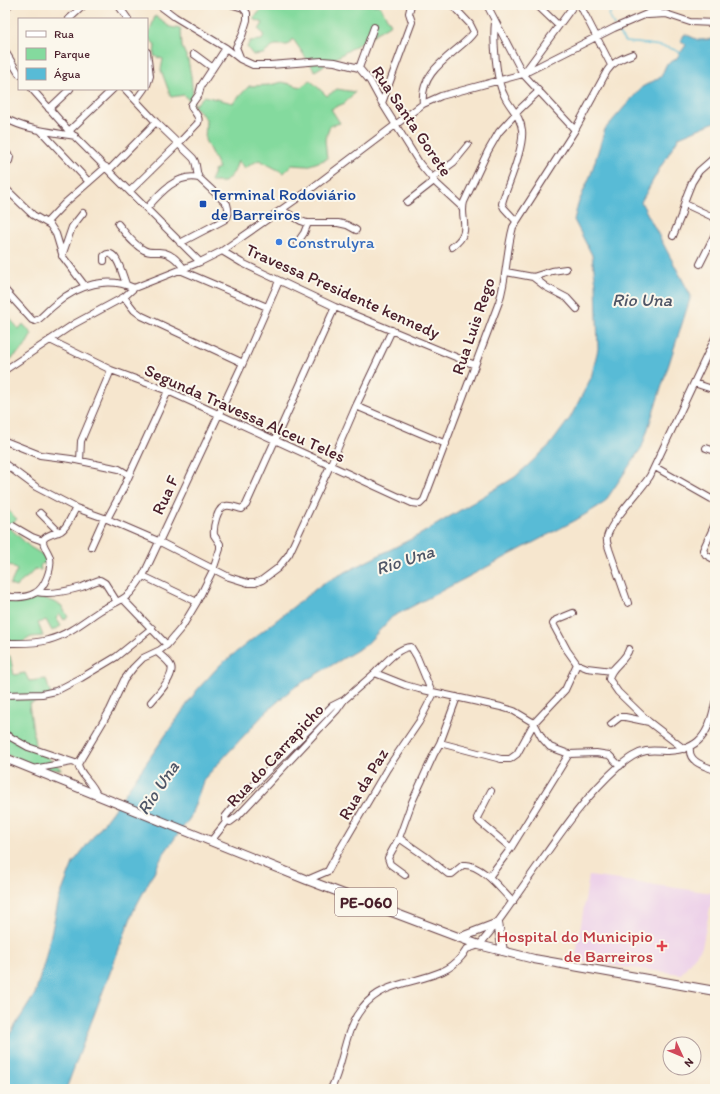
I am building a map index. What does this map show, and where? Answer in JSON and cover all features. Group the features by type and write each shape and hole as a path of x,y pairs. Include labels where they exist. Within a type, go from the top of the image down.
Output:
{"main road":[{"name":"PE-060","path":"5,758 307,880 479,945 534,959 715,991"},
{"path":"459,938 498,922 502,951"}],"street":[{"path":"5,9 9,5"},
{"path":"70,18 84,5"},
{"path":"118,5 127,18"},
{"name":"Rua Santa Gorete","path":"159,5 175,17 226,48 240,59 253,65 322,61 335,62 359,68 370,81 410,150 433,180 462,207"},
{"path":"233,5 243,8 247,13 242,36 236,47 240,59"},
{"path":"382,103 412,22 409,13 411,5"},
{"path":"423,104 422,92 433,71 468,40 474,32 470,24 452,5"},
{"path":"487,5 523,74 575,130"},
{"path":"537,5 558,25"},
{"path":"523,74 574,5"},
{"path":"580,5 611,65 621,58 633,54"},
{"path":"5,370 50,340 124,297 134,288 182,270 222,251 308,191 423,104 441,96 523,74 614,28 668,5"},
{"path":"641,16 666,14 690,22 715,22"},
{"path":"495,22 495,48 500,80 504,95 516,114 521,126 522,136 516,163 502,204 516,221"},
{"path":"359,68 374,27"},
{"path":"130,191 198,123 198,116 191,105 199,94 201,86 226,48"},
{"path":"5,51 18,71"},
{"path":"194,54 213,68"},
{"path":"148,60 150,76 148,82"},
{"name":"Rua Luis Rego","path":"426,494 499,302 506,272 512,227 575,130 611,65"},
{"path":"33,90 69,130 200,262"},
{"path":"49,109 69,90"},
{"path":"69,130 112,90"},
{"path":"126,90 196,161 199,178 227,204 228,214 224,220 180,243"},
{"path":"136,100 143,90"},
{"path":"452,247 457,244 463,235 465,222 462,207 488,151 502,128 539,91"},
{"path":"5,118 41,130 75,136"},
{"path":"47,222 65,203 107,168 156,122"},
{"path":"41,130 89,182"},
{"path":"407,202 454,162 468,145"},
{"path":"5,151 10,157 9,161 5,165"},
{"path":"673,236 685,204 687,193 695,176 715,157"},
{"path":"707,165 714,168"},
{"path":"147,208 166,188 177,181 188,177 199,178"},
{"path":"5,188 34,215 42,221 47,222 56,234 62,256 85,286"},
{"path":"685,204 715,218"},
{"path":"282,210 301,221 308,223 338,223 347,225 356,230"},
{"path":"62,256 72,227 83,213"},
{"path":"298,243 308,223"},
{"path":"118,224 140,248 149,252 162,252 168,254 176,260 182,270 267,307"},
{"path":"700,264 715,234"},
{"name":"Travessa Presidente kennedy","path":"222,251 242,263 335,307 475,365"},
{"path":"104,261 104,256 108,254 112,255 120,266 126,284"},
{"path":"532,277 552,271 566,269"},
{"path":"506,272 532,277 546,287 567,298 577,309"},
{"name":"Rua F","path":"5,643 37,642 65,633 120,601 129,594 143,576 279,281"},
{"path":"5,290 32,320 35,321 60,300 85,286 108,282 126,284 134,288"},
{"path":"124,297 134,310 142,316 242,363"},
{"path":"32,769 75,763 110,710 124,680 133,668 143,658 167,645 182,627 197,602 213,570 221,546 214,534 214,525 218,513 225,506 240,509 244,507 335,307"},
{"path":"5,464 36,487 76,508 158,542 213,570 235,579 251,583 262,580 278,568 289,554 392,330"},
{"path":"628,603 609,549 607,538 616,521 644,486 655,467 668,436 715,338"},
{"name":"Segunda Travessa Alceu Teles","path":"50,340 111,370 168,391 219,413 330,466 414,503 421,503 426,494"},
{"path":"80,461 81,441 111,370"},
{"path":"694,383 715,390"},
{"path":"91,547 129,475 168,391"},
{"path":"356,406 446,444"},
{"path":"5,441 40,455 119,469 129,475"},
{"path":"706,448 715,451"},
{"path":"655,467 715,501"},
{"path":"43,541 65,528 76,508"},
{"path":"40,513 59,532"},
{"path":"715,524 703,550 706,555 715,560"},
{"path":"12,526 43,541 50,556 50,564 46,579 34,593"},
{"path":"143,576 197,602"},
{"path":"5,596 17,597 34,593 62,592 100,580 105,583 120,601 152,628 167,645"},
{"path":"573,613 556,620 553,624 569,654 577,664 587,668 612,671"},
{"path":"5,695 42,694 60,689 116,658 152,628"},
{"path":"344,700 397,653 407,647 411,647 417,657 433,693"},
{"path":"629,649 626,657 612,671 609,677 618,692 650,722 687,748 692,758 715,770"},
{"path":"151,702 169,679 172,670 169,662 156,652"},
{"path":"440,743 501,759 510,759 519,750 534,722 563,692 570,682 577,664"},
{"path":"375,672 405,685 433,693 457,697 514,711 534,722 542,738 550,747 569,754 596,753 609,755 620,766"},
{"name":"Rua da Paz","path":"307,880 326,872 331,868 336,856 388,769 419,722 433,693"},
{"path":"405,875 390,864 388,860 389,855 399,838 412,802 440,743 457,697"},
{"name":"Rua do Carrapicho","path":"344,700 337,710 256,798 233,820 227,821 225,817 236,803 332,706 344,700"},
{"path":"331,1089 339,1072 353,1022 363,1006 376,994 393,986 443,971 456,963 466,950 479,945 498,922 586,799 603,781 634,755 647,751 669,751 687,748 702,737 708,728 715,703"},
{"path":"611,724 620,717 650,722"},
{"path":"5,734 28,747 75,763 92,785 98,796"},
{"path":"489,877 511,848 569,754"},
{"path":"491,790 477,818 511,848"},
{"path":"211,841 227,821"},
{"path":"399,838 448,874 452,874 463,866 470,865 489,877 512,902"}],"shaded area":[{"path":"589,876 713,893 702,947 681,974 575,961"}],"green space":[{"path":"262,5 379,5 391,24 315,71 293,39 288,45 275,45 263,54 253,55 247,47 250,41 262,40 264,34 259,30 263,23 253,19 260,11"},
{"path":"155,16 170,27 181,29 182,47 188,60 191,76 194,106 184,95 171,97 161,70 163,59 154,56 155,45 148,37"},
{"path":"310,80 327,96 337,89 355,92 345,103 331,109 340,123 330,126 325,140 327,159 307,166 292,165 284,173 259,160 245,168 238,161 234,172 225,182 211,182 214,170 219,168 205,140 206,119 194,106 204,96 233,103 249,86 270,85 282,82 301,87"},
{"path":"5,313 19,329 23,324 32,334 24,348 5,364"},
{"path":"5,498 8,510 17,519 9,527 30,547 45,556 48,561 48,568 43,563 40,566 41,570 34,569 16,587 10,585 17,570 8,564 5,564"},
{"path":"44,598 61,605 68,617 64,620 60,614 56,618 61,626 52,631 46,620 38,623 43,636 31,637 21,643 5,647 5,602"},
{"path":"5,655 10,656 14,675 25,673 29,681 46,679 51,696 29,704 36,752 46,756 62,769 45,770 5,754"}],"water":[{"name":"Rio Una","path":"685,34 698,40 715,39 715,122 679,137 641,202 691,296 642,447 604,503 576,520 392,617 366,645 293,688 264,714 204,779 190,818 164,853 133,912 66,1089 5,1089 5,1042 35,994 45,960 59,899 73,863 112,812 197,690 220,665 322,584 421,534 515,477 550,445 570,418 591,378 598,349 596,284 592,255 574,220 578,204 591,174 605,129 642,87 661,77 666,65 676,59 686,45 680,40"}],"waterway":[{"path":"614,26 609,15 615,5"},
{"path":"616,30 625,42 671,48 682,54"}],"place":[{"name":"Terminal Rodoviário de Barreiros","path":"203,204"},
{"name":"Construlyra","path":"279,242"},
{"name":"Hospital do Municipio de Barreiros","path":"662,946"}]}
